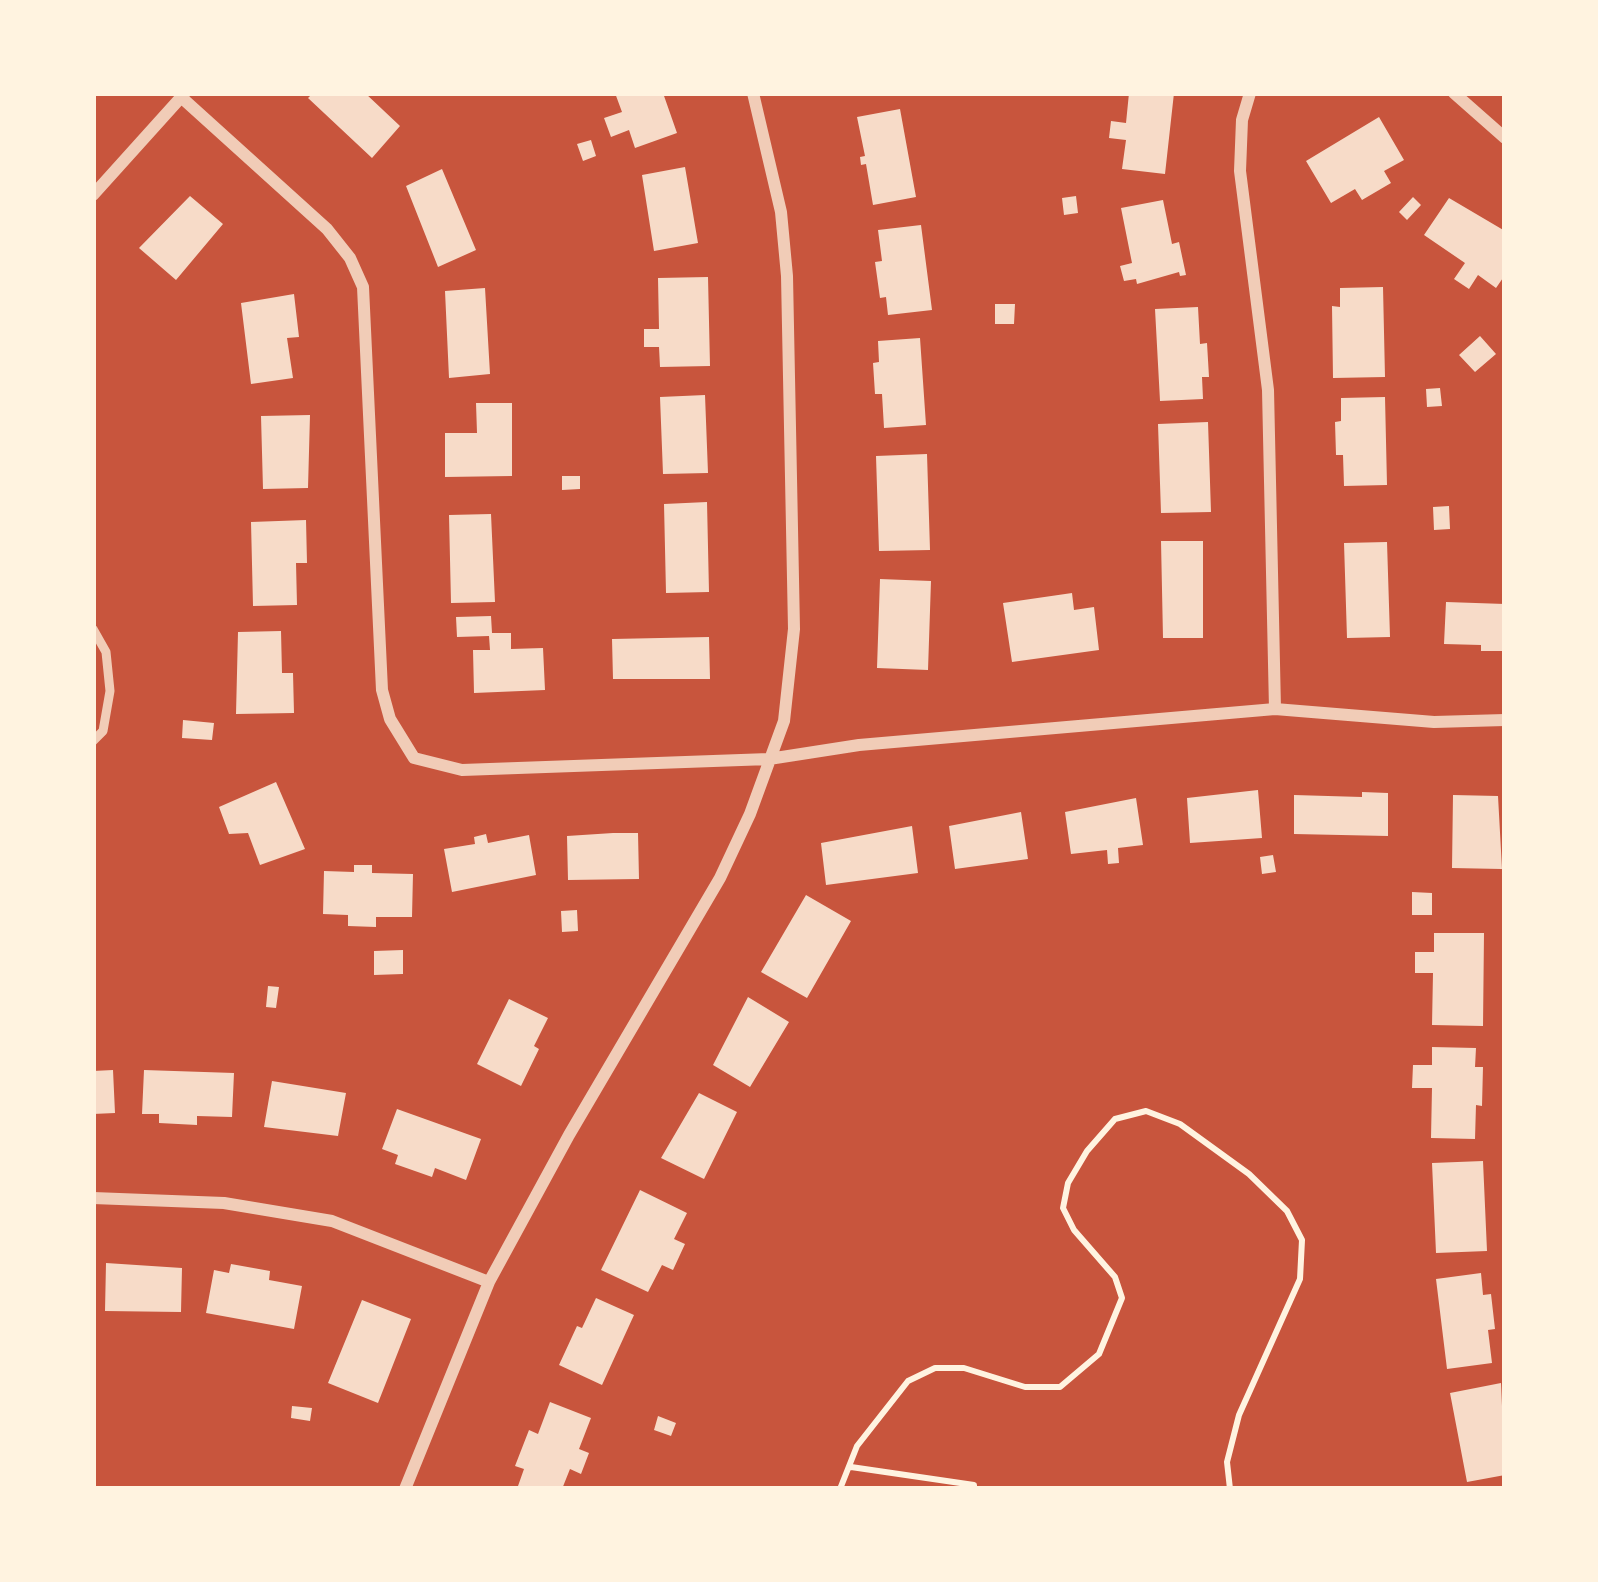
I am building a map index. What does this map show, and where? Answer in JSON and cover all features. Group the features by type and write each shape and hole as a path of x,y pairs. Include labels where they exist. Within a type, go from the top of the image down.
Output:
{"street":[{"path":"405,1489 489,1282 720,878 750,814 784,721 794,628 792,427 781,212 753,93"},
{"path":"1250,93 1242,120 1240,171 1268,390 1275,709"},
{"path":"1454,93 1505,138"},
{"path":"93,195 183,95 326,229 350,258 364,287 382,690 390,719 414,758 462,770 770,759 859,745 1275,709 1434,722 1505,721"},
{"path":"93,1198 224,1203 332,1221 489,1282"}],"lane":[{"path":"93,629 106,652 110,691 104,731 93,741"}],"path":[{"path":"839,1489 857,1446 908,1381 934,1368 964,1368 1024,1387 1060,1387 1099,1354 1122,1298 1115,1277 1074,1230 1063,1208 1068,1183 1087,1151 1115,1119 1146,1112 1180,1124 1250,1174 1287,1211 1302,1240 1300,1279 1240,1414 1227,1462 1230,1489"},
{"path":"849,1466 974,1485 974,1489"}],"building":[{"path":"313,93 365,93 400,126 372,158 308,98"},
{"path":"615,93 663,93 677,133 635,148 629,130 611,137 604,118 622,112"},
{"path":"1129,93 1174,93 1165,174 1122,169 1126,140 1109,138 1111,121 1126,123"},
{"path":"900,109 916,197 873,205 866,164 861,165 860,157 865,156 857,117"},
{"path":"1379,117 1404,160 1384,171 1391,183 1362,200 1355,189 1331,203 1306,161"},
{"path":"591,140 596,156 583,161 577,144"},
{"path":"685,167 698,243 654,251 642,175"},
{"path":"442,169 476,250 438,267 406,186"},
{"path":"190,196 223,224 176,280 139,248"},
{"path":"1076,196 1078,213 1064,215 1062,198"},
{"path":"1413,197 1421,205 1407,220 1399,212"},
{"path":"1449,198 1505,231 1505,275 1496,288 1478,275 1469,289 1454,279 1465,263 1424,235"},
{"path":"1163,200 1172,244 1179,242 1186,275 1179,272 1137,284 1136,279 1124,281 1120,266 1132,263 1121,208"},
{"path":"921,225 932,310 888,315 886,297 880,298 875,262 882,261 878,230"},
{"path":"708,277 710,366 660,367 659,347 644,347 644,329 659,329 658,278"},
{"path":"1383,287 1385,377 1333,378 1332,306 1340,307 1340,288"},
{"path":"485,288 490,374 449,378 445,291"},
{"path":"294,294 299,337 287,338 293,378 251,384 241,303"},
{"path":"995,304 1015,304 1014,324 995,324"},
{"path":"1198,307 1200,344 1207,343 1209,377 1202,377 1203,399 1160,401 1155,309"},
{"path":"1480,336 1496,354 1475,372 1459,355"},
{"path":"920,338 926,425 884,428 882,394 875,394 873,363 879,362 878,341"},
{"path":"1440,388 1442,406 1427,407 1426,389"},
{"path":"705,395 708,473 663,474 660,397"},
{"path":"1385,397 1387,485 1344,486 1343,455 1336,455 1335,422 1341,421 1341,398"},
{"path":"476,403 512,403 512,476 445,477 445,433 477,433"},
{"path":"310,415 308,488 263,489 261,416"},
{"path":"1208,422 1211,512 1161,513 1158,424"},
{"path":"927,454 930,550 879,551 876,456"},
{"path":"562,476 580,476 580,489 562,490"},
{"path":"707,502 709,592 666,593 664,504"},
{"path":"1449,506 1450,529 1434,530 1433,507"},
{"path":"491,514 495,602 451,603 449,515"},
{"path":"306,520 307,563 296,563 297,605 253,606 251,522"},
{"path":"1161,541 1203,541 1203,638 1163,638"},
{"path":"1387,542 1390,637 1347,638 1344,543"},
{"path":"880,579 931,581 928,670 877,668"},
{"path":"1072,593 1074,610 1094,607 1099,650 1012,662 1003,603"},
{"path":"1446,602 1505,604 1505,651 1444,644"},
{"path":"491,616 492,633 511,633 511,649 543,648 545,690 474,693 473,650 490,650 489,636 457,637 456,617"},
{"path":"281,631 282,673 293,673 294,713 236,714 238,632"},
{"path":"709,637 710,679 613,679 612,639"},
{"path":"183,720 214,723 212,740 182,738"},
{"path":"276,782 305,849 260,865 248,833 229,834 219,807"},
{"path":"1258,790 1262,838 1190,843 1187,798"},
{"path":"1362,792 1388,793 1388,836 1294,834 1294,795 1362,797"},
{"path":"1453,795 1498,796 1502,869 1452,868"},
{"path":"1136,798 1143,845 1118,848 1119,863 1108,864 1107,850 1071,854 1065,812"},
{"path":"1021,812 1028,859 955,869 949,826"},
{"path":"912,826 918,873 826,885 821,843"},
{"path":"638,833 639,879 568,880 567,836"},
{"path":"486,834 488,843 529,835 536,875 452,892 444,849 475,844 474,837"},
{"path":"1273,855 1276,872 1262,874 1260,857"},
{"path":"354,865 372,865 372,873 413,874 412,917 376,917 376,927 348,926 348,915 323,914 324,871 354,872"},
{"path":"1412,892 1432,893 1432,915 1412,915"},
{"path":"806,895 851,921 807,998 761,972"},
{"path":"577,910 578,931 562,932 561,911"},
{"path":"1434,933 1484,933 1483,1026 1432,1025 1433,973 1415,973 1415,952 1434,952"},
{"path":"403,950 403,974 374,975 374,951"},
{"path":"268,986 279,987 276,1008 266,1007"},
{"path":"748,997 789,1022 750,1087 713,1065"},
{"path":"509,999 548,1018 521,1086 477,1064"},
{"path":"1432,1047 1476,1048 1475,1067 1483,1067 1475,1139 1431,1138 1432,1088 1412,1088 1413,1065 1432,1065"},
{"path":"113,1070 115,1113 93,1114 93,1071"},
{"path":"144,1070 234,1073 232,1117 197,1116 197,1125 159,1123 159,1114 142,1114"},
{"path":"272,1081 346,1093 338,1136 264,1127"},
{"path":"699,1093 737,1112 704,1179 661,1158"},
{"path":"397,1109 481,1139 466,1180 435,1168 432,1177 395,1164 398,1155 382,1149"},
{"path":"1483,1161 1487,1251 1436,1253 1432,1163"},
{"path":"640,1190 687,1213 674,1239 685,1244 673,1270 662,1265 648,1292 601,1270"},
{"path":"106,1263 182,1268 181,1312 105,1311"},
{"path":"231,1264 270,1271 269,1280 302,1286 294,1329 206,1313 214,1270 229,1273"},
{"path":"1481,1273 1483,1295 1491,1294 1492,1363 1447,1369 1436,1279"},
{"path":"596,1298 634,1315 602,1385 559,1365"},
{"path":"362,1300 411,1319 378,1403 328,1383"},
{"path":"1501,1383 1505,1475 1467,1482 1450,1393"},
{"path":"550,1402 591,1418 579,1449 589,1453 581,1474 570,1469 562,1489 526,1489 518,1486 524,1469 515,1466 529,1430 538,1434"},
{"path":"292,1406 312,1408 310,1421 291,1418"},
{"path":"658,1416 676,1423 671,1436 654,1430"}]}
